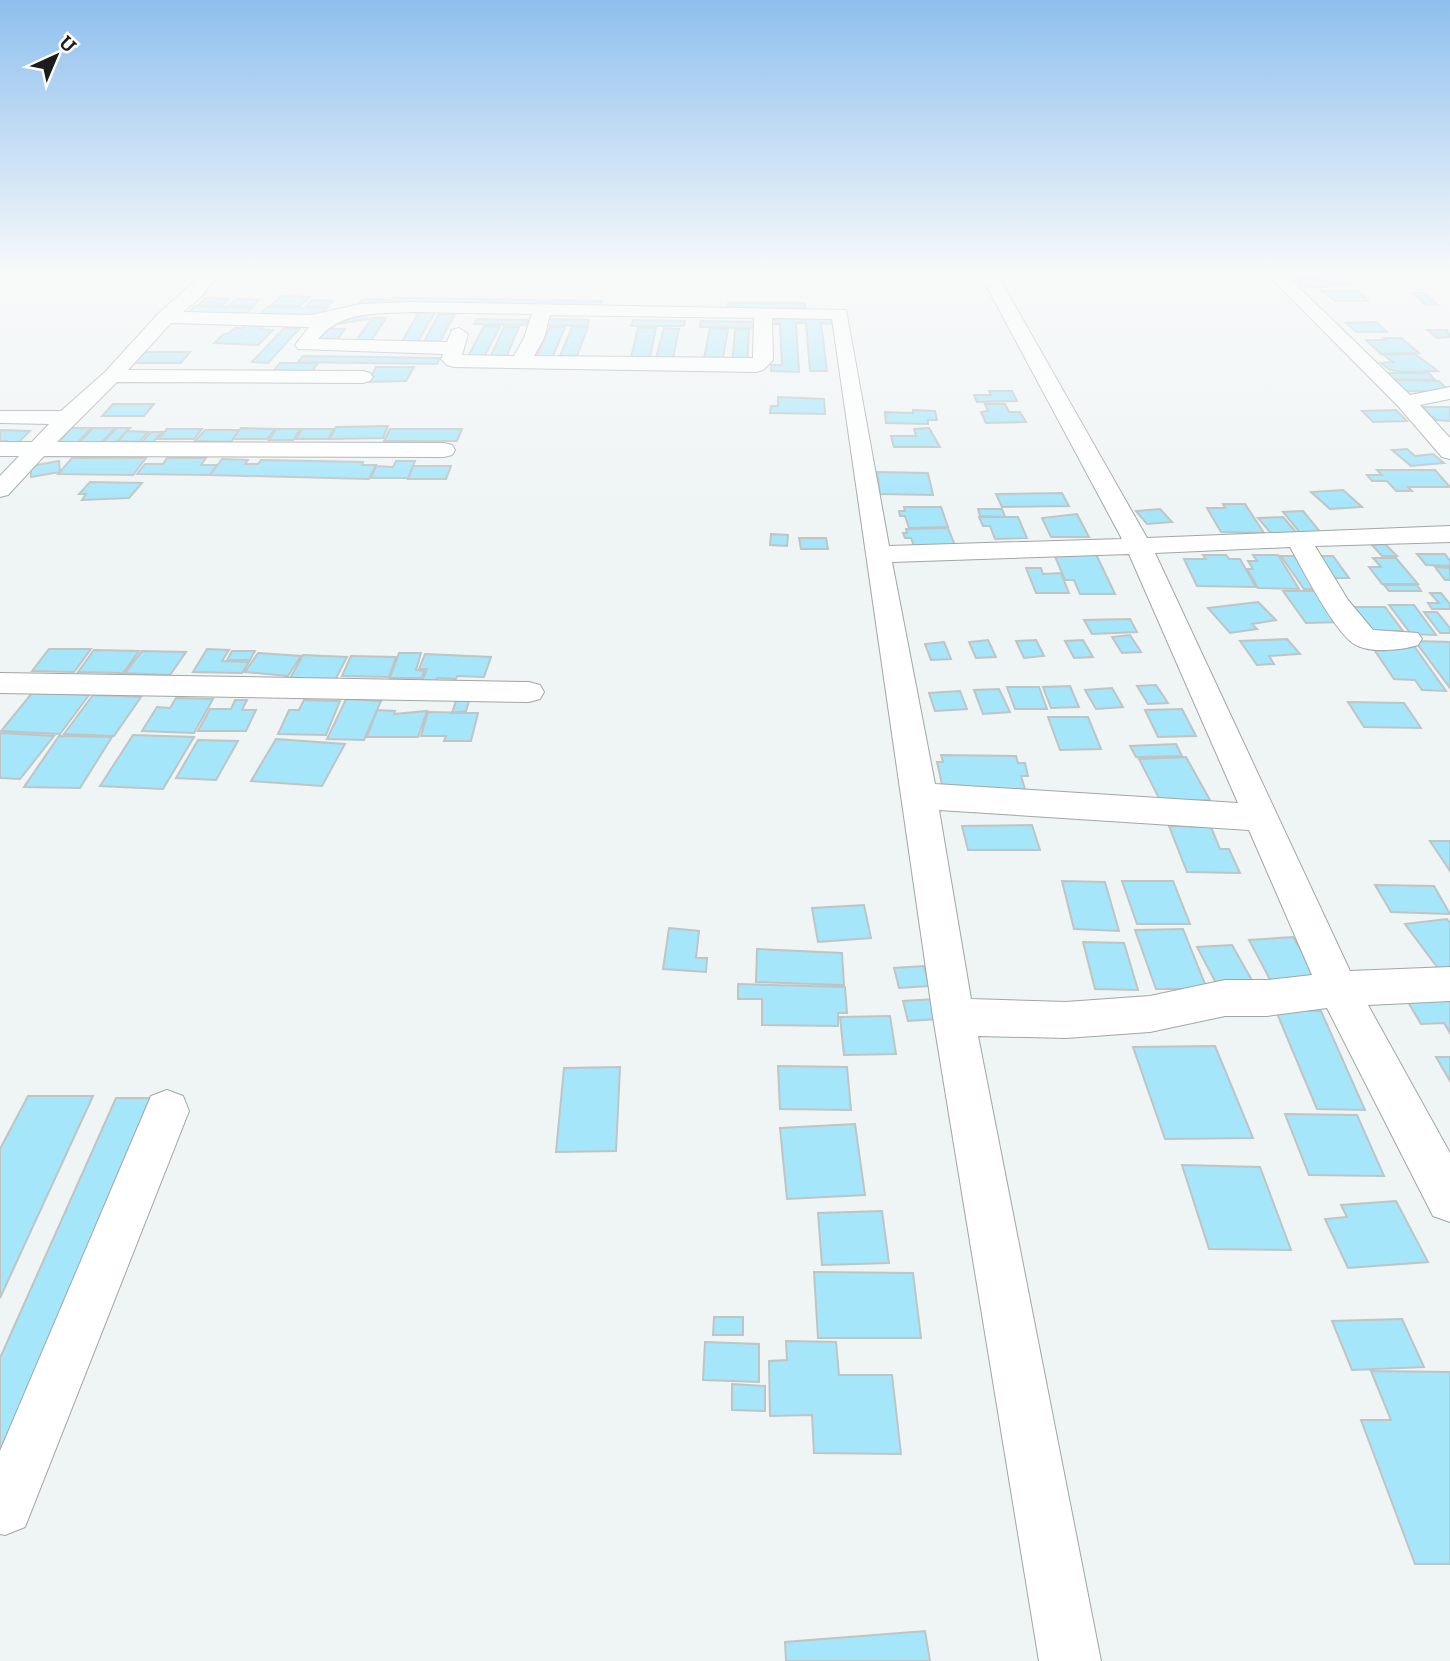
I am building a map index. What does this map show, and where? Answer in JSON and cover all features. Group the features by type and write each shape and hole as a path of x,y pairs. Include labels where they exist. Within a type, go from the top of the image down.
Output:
{"street":[{"path":"0,490 66,418 134,352"},
{"path":"452,352 451,359 459,362 681,366 760,365 763,352"},
{"path":"522,362 527,352"},
{"path":"601,365 605,352"},
{"path":"681,366 686,352"},
{"path":"846,352 859,428 865,487 920,796 954,1017 1070,1661"},
{"path":"1031,352 1138,544 1338,989 1450,1199"},
{"path":"1354,352 1450,452"},
{"path":"112,376 363,377"},
{"path":"1405,402 1450,393"},
{"path":"0,418 66,418"},
{"path":"0,449 444,450"},
{"path":"877,554 1003,553 1138,544 1450,534"},
{"path":"1299,540 1336,604 1365,639 1408,639"},
{"path":"0,683 528,692"},
{"path":"920,796 1261,818"},
{"path":"954,1017 1066,1020 1127,1016 1150,1014 1225,998 1267,998 1338,989 1450,984"},
{"path":"0,1507 5,1507 167,1111"}],"building":[{"path":"143,352 190,352 181,363 133,363"},
{"path":"262,352 279,352 268,363 252,362"},
{"path":"470,352 487,352 482,361 466,360"},
{"path":"493,352 509,352 505,360 489,360"},
{"path":"539,352 555,352 551,361 535,360"},
{"path":"562,352 579,352 575,361 558,361"},
{"path":"632,352 651,352 649,362 630,362"},
{"path":"658,352 674,352 672,363 655,362"},
{"path":"705,352 724,352 722,364 703,363"},
{"path":"733,352 748,352 747,365 732,365"},
{"path":"781,352 798,352 799,372 771,371 771,365 782,365"},
{"path":"808,352 825,352 827,371 810,371"},
{"path":"1378,352 1419,353 1381,354"},
{"path":"1415,354 1438,371 1404,372 1390,370 1381,363 1393,362 1383,355"},
{"path":"303,356 440,358 437,364 298,362"},
{"path":"280,363 318,363 311,373 272,373"},
{"path":"376,367 414,367 406,381 368,382"},
{"path":"1385,373 1429,373 1435,380 1391,379"},
{"path":"1394,380 1439,381 1450,392 1405,391"},
{"path":"989,391 1012,391 1017,401 977,402 974,395 991,395"},
{"path":"778,397 824,399 825,414 770,413 771,406 778,406"},
{"path":"113,404 154,404 144,416 102,416"},
{"path":"985,404 1005,404 1009,412 1020,412 1026,422 986,423 981,412 988,411"},
{"path":"1422,407 1450,407 1450,421 1436,420"},
{"path":"913,410 935,411 937,420 928,420 928,424 886,423 885,412 913,413"},
{"path":"1396,410 1407,421 1373,422 1362,411"},
{"path":"388,426 383,438 330,439 336,427"},
{"path":"71,428 91,428 78,442 59,442"},
{"path":"93,428 115,428 100,444 78,444"},
{"path":"117,428 130,428 115,443 102,443"},
{"path":"241,428 275,429 267,439 233,439"},
{"path":"929,428 940,447 894,447 891,436 916,436 914,429"},
{"path":"167,429 202,429 194,439 158,439"},
{"path":"276,429 300,429 293,440 269,440"},
{"path":"302,429 334,429 328,439 296,439"},
{"path":"390,429 462,429 457,441 384,441"},
{"path":"0,430 30,431 17,444 3,444 6,441 0,441"},
{"path":"205,430 239,430 231,442 195,441"},
{"path":"127,431 148,432 139,442 118,441"},
{"path":"151,432 162,432 153,442 142,442"},
{"path":"1407,449 1415,456 1433,454 1444,463 1411,466 1392,450"},
{"path":"72,458 146,458 133,475 58,474"},
{"path":"167,458 206,458 201,465 217,465 210,475 137,474 145,464 163,464"},
{"path":"222,459 248,460 245,464 258,464 261,460 363,462 362,465 376,465 369,479 210,475"},
{"path":"59,461 60,472 31,477 31,466"},
{"path":"396,461 415,461 408,478 371,478 376,466 393,467"},
{"path":"413,466 451,466 446,479 408,479"},
{"path":"1377,470 1435,470 1450,487 1408,487 1412,491 1396,491 1387,481 1372,481 1367,475 1382,475"},
{"path":"877,472 928,473 933,495 880,494"},
{"path":"90,482 142,483 129,498 82,500 86,494 79,494"},
{"path":"1343,490 1362,507 1330,509 1311,492"},
{"path":"1062,493 1069,506 1002,507 996,494"},
{"path":"1223,504 1245,504 1264,533 1221,532 1207,508 1225,508"},
{"path":"904,507 941,507 948,527 909,528 905,516 900,516 899,511 905,511"},
{"path":"978,509 1002,509 1005,517 980,516"},
{"path":"1160,509 1172,522 1147,524 1136,511"},
{"path":"1303,511 1321,533 1301,534 1283,512"},
{"path":"1077,514 1089,537 1051,537 1042,518"},
{"path":"979,517 1018,517 1027,538 995,539 990,526 983,526"},
{"path":"1283,517 1300,537 1275,538 1258,518"},
{"path":"948,528 956,548 915,549 911,538 905,538 903,533 907,533 906,529"},
{"path":"771,534 788,535 787,546 770,545"},
{"path":"799,538 826,538 828,549 801,549"},
{"path":"1385,544 1397,556 1382,556 1372,545"},
{"path":"1054,554 1096,554 1115,594 1080,594 1074,580 1065,580"},
{"path":"1417,554 1445,554 1450,566 1426,565"},
{"path":"1203,555 1226,555 1229,559 1240,559 1256,587 1197,586 1184,559 1206,559"},
{"path":"1253,555 1278,555 1299,589 1258,588 1247,569 1253,569 1248,561 1257,561"},
{"path":"1281,556 1296,556 1319,589 1304,589"},
{"path":"1309,556 1333,556 1349,578 1324,578"},
{"path":"1373,558 1396,558 1418,584 1382,584 1369,567 1381,567"},
{"path":"1435,567 1450,568 1450,580 1445,580"},
{"path":"1026,568 1041,568 1043,574 1061,573 1069,593 1036,593"},
{"path":"1384,585 1417,585 1421,591 1389,591"},
{"path":"1283,591 1318,591 1343,622 1306,623"},
{"path":"1430,593 1441,593 1450,604 1450,609 1432,609 1428,603 1439,603"},
{"path":"1258,602 1276,620 1252,624 1257,629 1230,633 1208,608"},
{"path":"1389,605 1414,605 1436,635 1411,634"},
{"path":"1349,607 1385,607 1403,631 1366,631"},
{"path":"1424,612 1437,612 1450,628 1450,633 1440,633"},
{"path":"1130,619 1137,632 1092,634 1084,620"},
{"path":"1130,635 1141,652 1122,653 1112,637"},
{"path":"1287,639 1300,654 1269,656 1274,664 1257,665 1240,641"},
{"path":"988,640 996,657 976,658 969,642"},
{"path":"1036,640 1044,656 1024,658 1016,641"},
{"path":"1083,640 1093,657 1074,658 1065,641"},
{"path":"1415,641 1450,642 1450,688"},
{"path":"944,642 951,659 931,660 925,644"},
{"path":"1371,645 1414,646 1446,691 1422,690 1415,680 1394,679"},
{"path":"49,649 91,649 74,672 32,671"},
{"path":"207,649 229,650 222,661 249,662 242,673 193,672"},
{"path":"94,650 139,651 123,673 78,672"},
{"path":"142,651 186,652 170,675 125,673"},
{"path":"232,651 255,651 250,660 227,660"},
{"path":"258,653 301,656 288,676 245,672"},
{"path":"399,653 421,653 416,670 424,671 422,678 390,678"},
{"path":"425,654 491,657 484,677 437,678 436,682 422,681 427,669 419,669"},
{"path":"303,655 347,657 332,686 287,684"},
{"path":"351,656 396,657 389,677 342,676"},
{"path":"1156,685 1168,703 1148,704 1137,686"},
{"path":"1070,686 1079,707 1051,708 1043,687"},
{"path":"1007,687 1039,687 1047,709 1015,709"},
{"path":"1112,688 1123,707 1096,709 1085,690"},
{"path":"999,689 1010,712 983,714 974,690"},
{"path":"960,691 967,709 935,711 929,693"},
{"path":"32,693 89,695 60,734 1,731"},
{"path":"93,695 141,697 114,736 64,734"},
{"path":"176,698 213,699 194,733 142,731 157,707 170,708"},
{"path":"346,699 381,701 364,740 327,739"},
{"path":"235,700 247,700 242,710 256,710 246,731 198,731 210,709 231,709"},
{"path":"304,700 340,701 326,735 278,734 289,710 299,710"},
{"path":"456,701 469,701 466,711 452,713"},
{"path":"1348,702 1404,703 1421,728 1364,727"},
{"path":"1182,709 1196,736 1158,737 1145,710"},
{"path":"377,710 395,711 394,714 427,711 418,737 367,737"},
{"path":"428,712 478,713 471,741 444,741 446,736 421,736"},
{"path":"1048,717 1088,717 1101,749 1060,750"},
{"path":"0,734 54,736 20,779 0,778"},
{"path":"133,735 194,737 163,789 100,786"},
{"path":"59,736 112,737 80,788 24,787"},
{"path":"276,739 345,744 322,786 251,781"},
{"path":"198,740 238,741 216,780 176,778"},
{"path":"1176,744 1182,756 1136,757 1130,746"},
{"path":"941,755 1016,756 1018,763 1025,763 1028,776 1021,776 1025,789 943,789 937,762 943,762"},
{"path":"1186,757 1210,800 1161,802 1139,759"},
{"path":"1032,825 1040,850 968,850 962,826"},
{"path":"1169,826 1211,827 1220,849 1229,849 1240,873 1187,872"},
{"path":"1430,841 1450,841 1450,871"},
{"path":"1062,881 1105,882 1119,931 1074,929"},
{"path":"1122,881 1173,881 1190,924 1137,924"},
{"path":"1375,885 1434,886 1450,914 1391,912"},
{"path":"864,905 871,938 818,942 812,908"},
{"path":"1447,919 1450,923 1450,969 1440,971 1405,924"},
{"path":"669,928 699,931 696,958 707,958 706,972 663,969"},
{"path":"1183,929 1207,989 1156,989 1135,930"},
{"path":"1293,937 1322,986 1275,989 1249,940"},
{"path":"1083,942 1124,943 1138,990 1095,989"},
{"path":"1232,945 1254,984 1218,987 1197,947"},
{"path":"757,949 842,953 844,985 756,982"},
{"path":"924,966 929,986 899,988 894,968"},
{"path":"738,984 845,987 847,1013 838,1013 838,1026 762,1025 762,999 738,999"},
{"path":"1450,995 1450,1033 1444,1023 1421,1024 1405,997"},
{"path":"935,999 940,1019 908,1021 903,1001"},
{"path":"1276,1011 1321,1011 1365,1110 1317,1109"},
{"path":"890,1016 896,1054 844,1055 840,1017"},
{"path":"1215,1046 1253,1138 1165,1139 1133,1047"},
{"path":"1436,1057 1450,1057 1450,1081"},
{"path":"778,1066 847,1067 851,1110 780,1109"},
{"path":"620,1067 616,1151 556,1152 564,1068"},
{"path":"28,1096 93,1096 0,1298 0,1149"},
{"path":"116,1098 183,1098 0,1488 0,1358"},
{"path":"1285,1114 1357,1115 1384,1176 1309,1175"},
{"path":"855,1124 865,1195 787,1199 780,1128"},
{"path":"1182,1165 1260,1167 1291,1250 1209,1249"},
{"path":"1396,1201 1428,1262 1348,1268 1325,1219 1347,1217 1341,1205"},
{"path":"882,1211 889,1263 822,1265 818,1213"},
{"path":"814,1272 913,1273 921,1338 818,1338"},
{"path":"714,1317 743,1317 743,1335 713,1335"},
{"path":"1402,1319 1424,1367 1352,1370 1332,1321"},
{"path":"786,1341 836,1342 839,1375 892,1375 901,1454 814,1453 812,1415 770,1416 769,1361 787,1360"},
{"path":"705,1342 759,1344 759,1382 703,1380"},
{"path":"1371,1371 1450,1372 1450,1564 1415,1564 1361,1420 1391,1420"},
{"path":"732,1384 765,1386 765,1411 732,1410"},
{"path":"925,1631 930,1661 786,1661 785,1642"}]}
